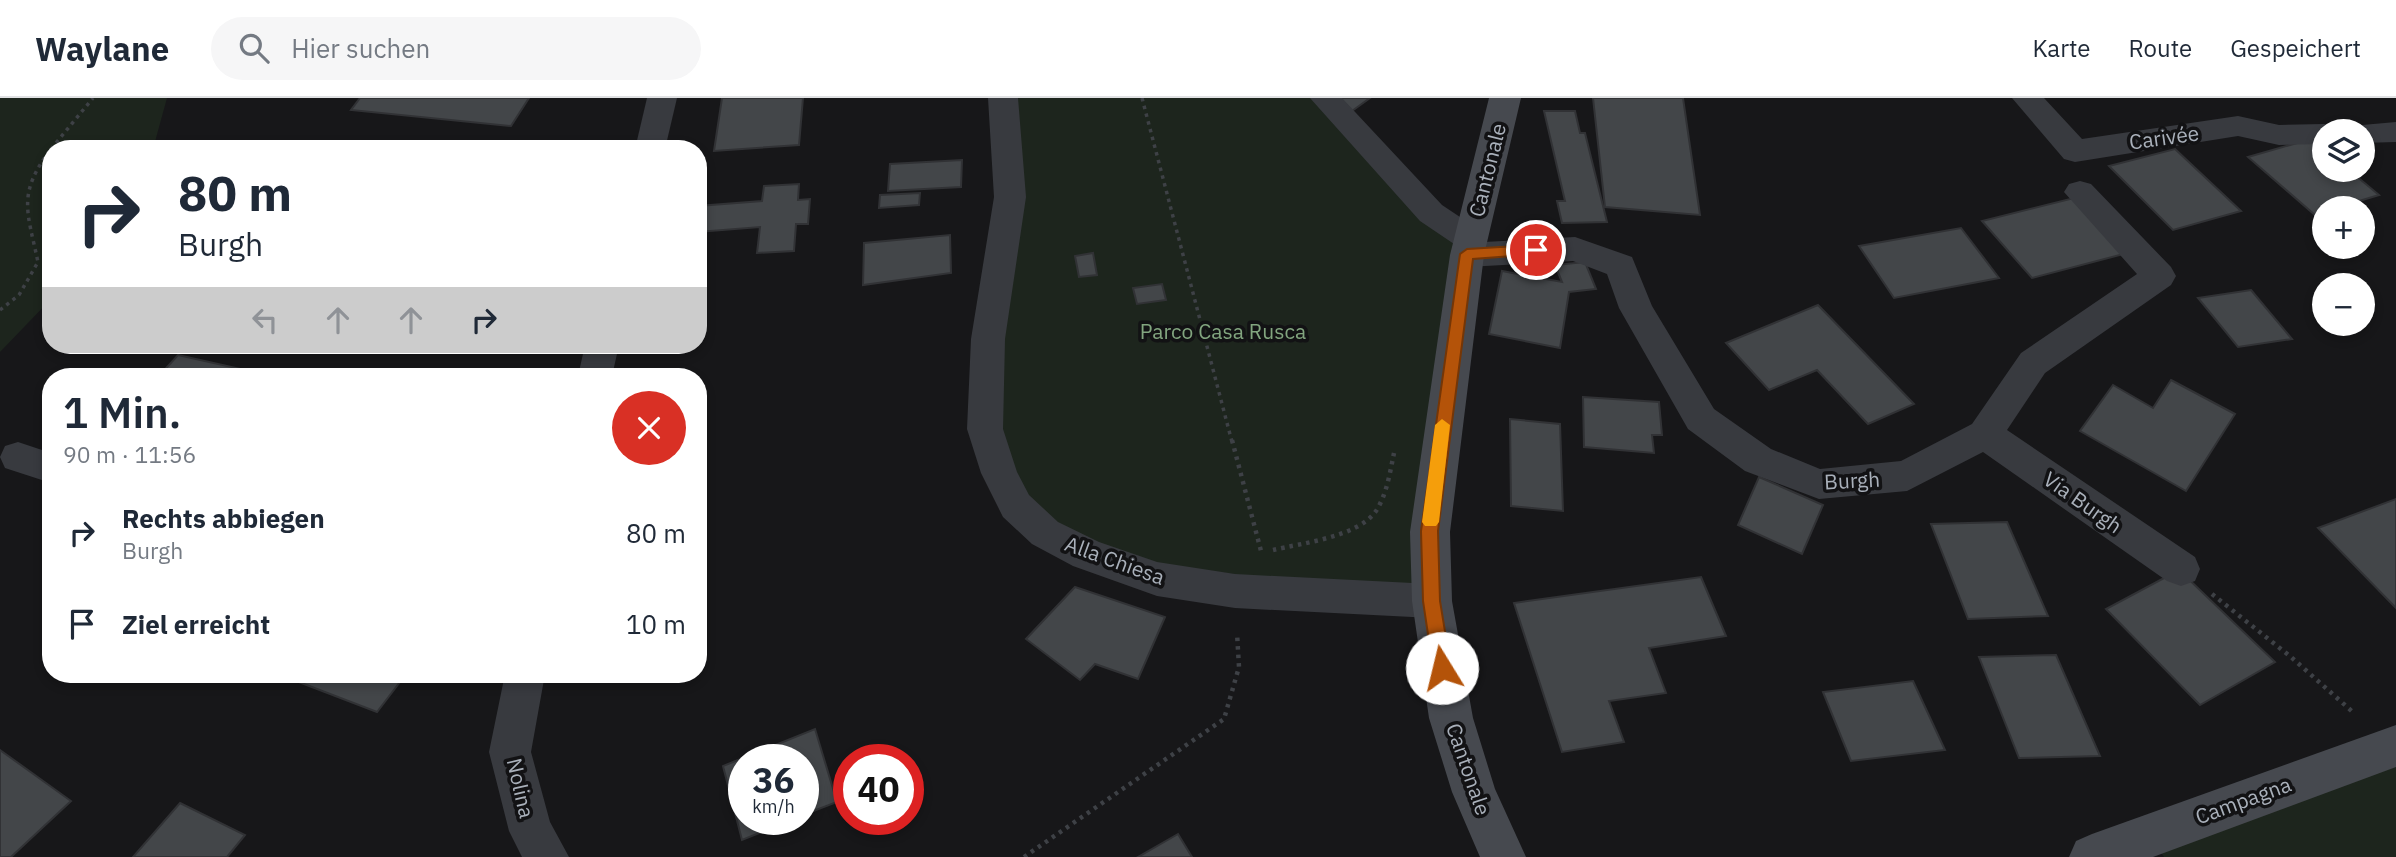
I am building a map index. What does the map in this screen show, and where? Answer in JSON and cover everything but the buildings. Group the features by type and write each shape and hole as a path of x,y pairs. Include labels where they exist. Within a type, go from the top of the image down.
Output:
{"street":[{"path":"652,140 662,98"},
{"name":"Alla Chiesa","path":"1003,98 1010,197 988,339 985,429 999,473 1016,506 1045,533 1086,554 1157,579 1235,591 1432,601"},
{"path":"1325,98 1431,214 1468,247"},
{"name":"Cantonale","path":"1503,857 1474,792 1451,719 1432,601 1430,531 1433,488 1468,247 1505,98"},
{"name":"Carivée","path":"2027,98 2075,150 2238,126 2279,135 2312,134"},
{"path":"2375,133 2396,132"},
{"name":"Burgh","path":"1468,247 1575,249 1620,266 1636,308 1700,419 1758,460 1819,484 1907,476 1985,434 2033,363 2159,276 2080,192"},
{"name":"Via Burgh","path":"1985,434 2181,569"},
{"name":"Nolina","path":"523,683 510,752 531,831 547,857"},
{"name":"Campagna","path":"2092,857 2395,748"}],"path":[{"path":"58,140 93,98"},
{"path":"1142,98 1262,553 1348,529 1370,518 1383,497 1396,445"},
{"path":"0,310 19,295 38,262 26,206 33,173 42,161"},
{"path":"2181,569 2291,657 2395,748"},
{"path":"1024,857 1224,719 1239,667 1235,591"}],"green space":[{"path":"0,98 167,98 155,140 42,140 42,308 0,352"},
{"name":"Parco Casa Rusca","path":"1003,98 1325,98 1470,239 1432,601 1086,554 999,473"},
{"path":"2396,750 2396,857 2164,857 2149,834"}],"slow traffic":[{"path":"1430,522 1442,425"}],"route":[{"path":"1442,668 1432,601 1430,531 1433,488 1467,254 1536,250"}]}
